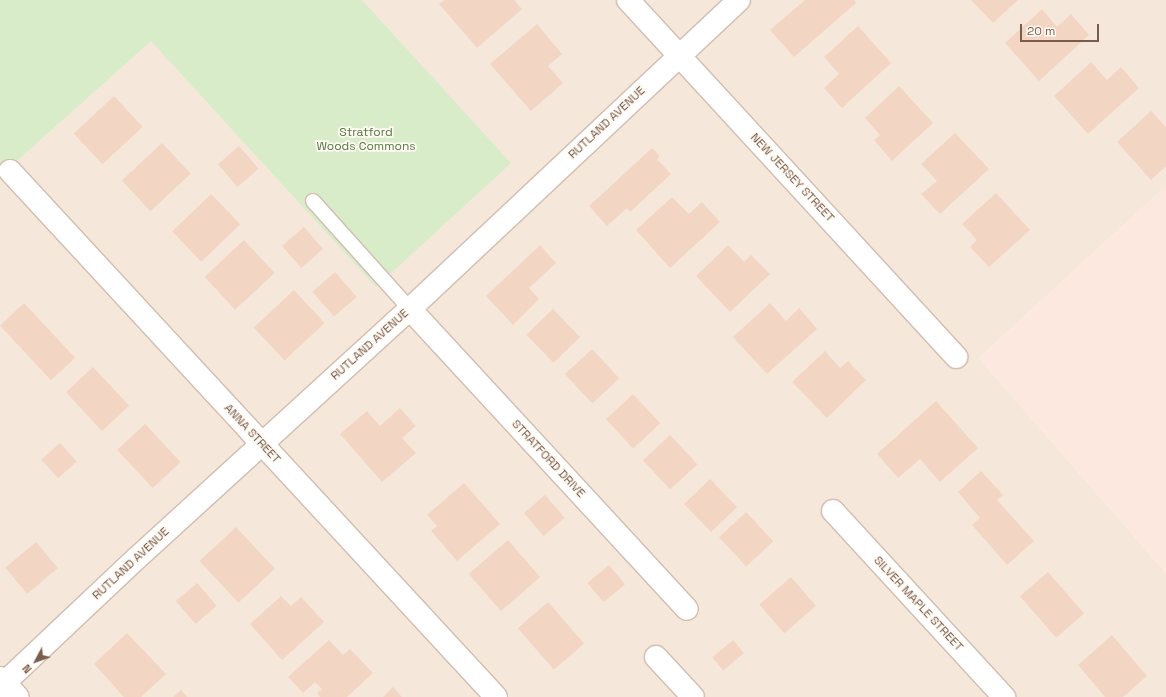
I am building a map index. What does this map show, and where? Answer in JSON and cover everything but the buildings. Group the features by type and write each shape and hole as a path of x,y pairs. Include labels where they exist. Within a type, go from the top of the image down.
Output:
{"street":[{"name":"NEW JERSEY STREET","path":"628,0 956,356"},
{"name":"RUTLAND AVENUE","path":"6,686 261,444 410,309 738,0"},
{"name":"ANNA STREET","path":"10,171 496,697"},
{"name":"STRATFORD DRIVE","path":"410,309 687,609"},
{"name":"SILVER MAPLE STREET","path":"833,511 1004,697"},
{"path":"656,657 693,697"}],"lane":[{"path":"313,201 410,309"}],"shaded area":[{"path":"0,0 1166,0 1166,186 979,358 1166,573 1166,697 0,697"},
{"path":"1166,186 1166,573 979,358"}],"green space":[{"name":"Stratford Woods Commons","path":"0,0 362,0 511,163 376,287 151,41 0,176"}]}
